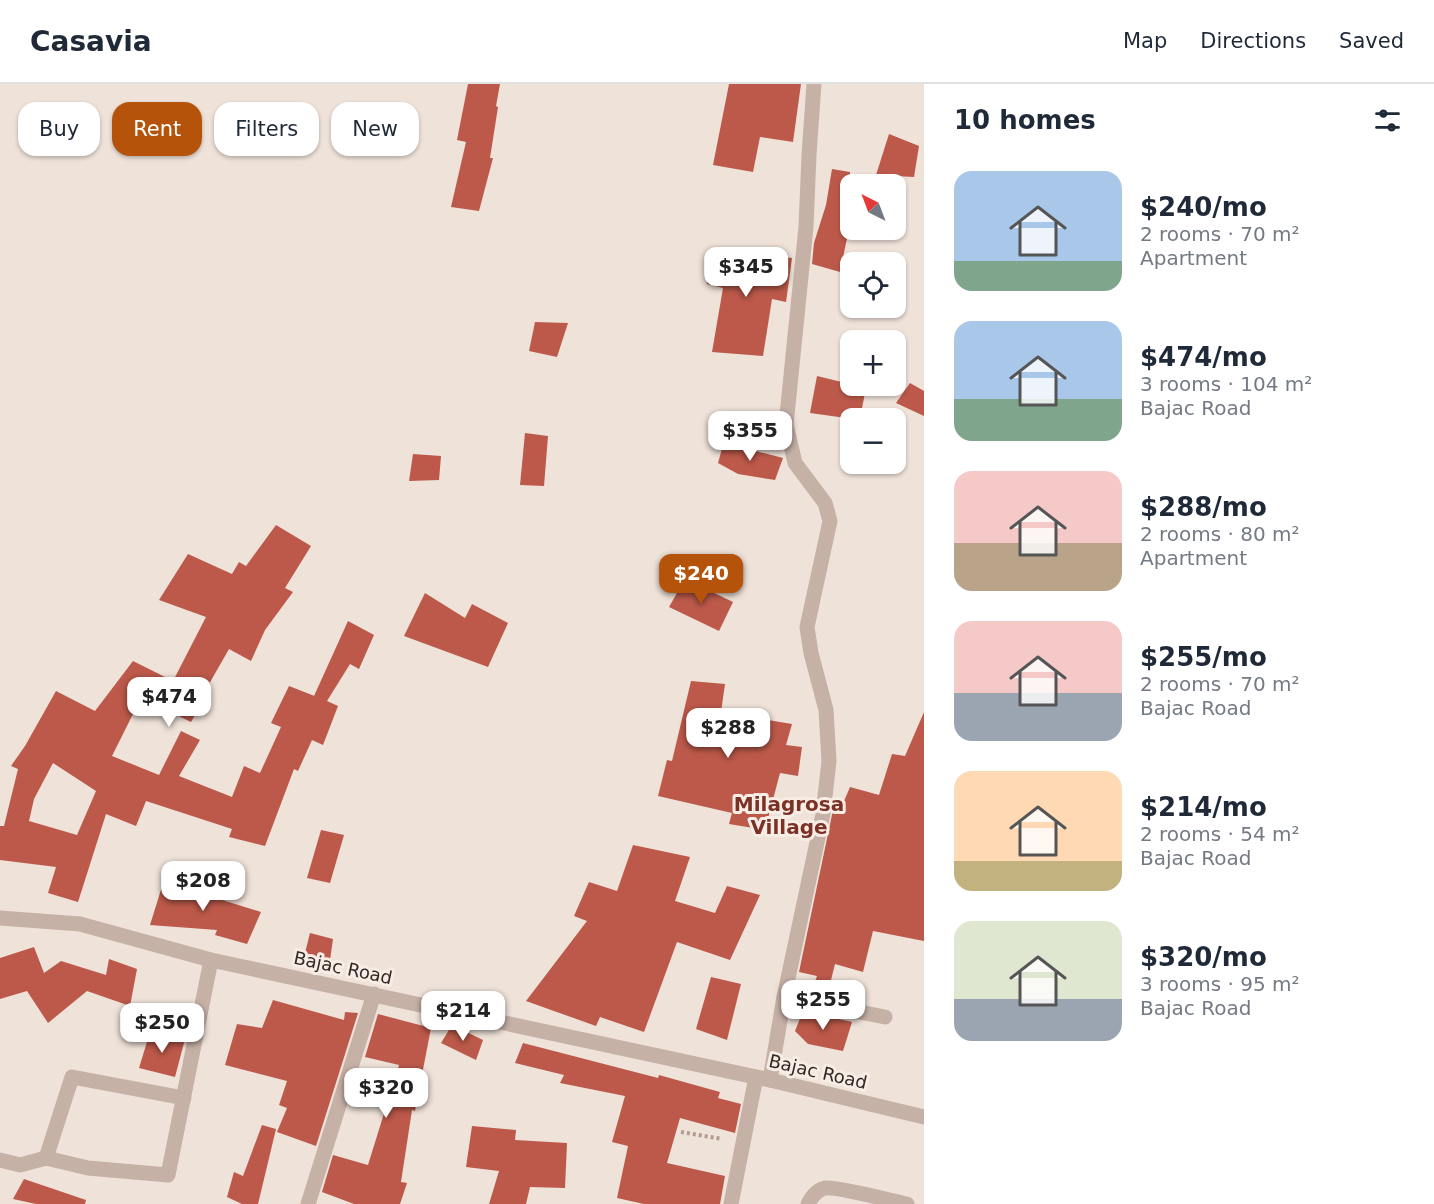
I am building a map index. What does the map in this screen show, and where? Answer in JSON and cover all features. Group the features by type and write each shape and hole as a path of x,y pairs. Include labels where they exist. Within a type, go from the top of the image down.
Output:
{"street":[{"path":"731,1204 744,1143 784,997 823,814 829,761 826,710 807,627 830,521 825,503 795,463 786,425 806,227 808,155 814,84"},
{"name":"Bajac Road","path":"0,918 80,924 211,960 763,1078 924,1117"},
{"path":"0,1160 20,1165 46,1158 88,1168 168,1175 211,960"},
{"path":"308,1204 374,994"},
{"path":"784,997 885,1017"},
{"path":"46,1158 72,1077 184,1098"},
{"path":"808,1204 812,1196 825,1188 907,1204"}],"path":[{"path":"681,1132 744,1143"}],"building":[{"path":"468,84 500,84 490,158 493,158 479,211 451,207 466,142 457,140"},
{"path":"729,84 801,84 793,142 760,137 753,172 713,165"},
{"path":"889,134 919,146 914,177 906,177 906,174 876,174"},
{"path":"832,169 850,172 850,174 840,174 840,240 847,240 844,252 840,252 840,272 812,264 814,243 826,205"},
{"path":"710,249 792,258 786,302 772,299 763,356 712,352 723,288 707,284"},
{"path":"535,322 568,323 557,357 529,351"},
{"path":"817,376 840,382 840,396 864,396 862,408 840,408 840,417 810,413"},
{"path":"910,383 924,391 924,416 896,403 901,396 906,396 906,389"},
{"path":"525,433 548,436 544,486 520,485"},
{"path":"723,445 783,458 775,480 738,474 718,463"},
{"path":"413,454 441,456 439,480 409,481"},
{"path":"276,525 311,546 285,588 293,592 265,630 251,661 229,649 201,698 204,700 191,722 151,703 143,716 135,710 112,756 159,775 181,731 200,740 179,776 232,797 244,766 260,773 281,727 271,723 289,686 314,696 348,621 374,635 359,669 350,664 327,701 338,706 323,745 312,740 298,771 294,769 265,846 229,837 232,829 146,801 136,826 106,814 78,902 48,893 56,867 0,860 0,826 4,826 18,769 11,766 56,691 95,711 133,661 173,681 206,617 159,600 188,554 232,574 239,562 246,566","holes":["53,763 96,791 77,835 29,821 34,799"]},
{"path":"685,579 733,602 719,631 669,607"},
{"path":"425,593 465,618 472,604 508,623 488,667 404,636"},
{"path":"691,681 725,684 721,712 792,724 786,745 802,747 798,776 780,773 765,830 729,824 732,813 658,796 667,760 672,761"},
{"path":"924,712 924,941 873,931 863,972 835,964 827,996 811,992 817,976 799,972 833,810 842,806 850,787 879,795 892,754 905,756"},
{"path":"321,830 344,835 330,883 307,878"},
{"path":"633,845 690,857 675,901 715,913 727,886 760,895 730,960 677,942 644,1032 600,1017 596,1026 526,1001 587,921 574,916 589,882 617,891"},
{"path":"164,880 204,888 203,894 261,912 247,944 215,935 217,930 150,925"},
{"path":"310,933 333,939 330,960 304,957"},
{"path":"34,947 44,973 61,961 106,975 109,959 137,969 130,1006 87,991 48,1023 27,991 0,999 0,958"},
{"path":"711,977 741,984 727,1040 696,1029"},
{"path":"273,1000 344,1020 345,1012 358,1013 316,1146 277,1132 287,1108 279,1105 287,1081 225,1065 237,1024 262,1028"},
{"path":"803,1011 852,1022 843,1051 808,1044 795,1031"},
{"path":"378,1014 431,1028 415,1111 412,1110 401,1182 407,1183 400,1204 354,1204 322,1192 333,1155 368,1165 399,1065 365,1057"},
{"path":"452,1025 483,1040 476,1060 441,1043"},
{"path":"150,1032 185,1039 175,1077 139,1068"},
{"path":"523,1043 720,1092 718,1098 741,1104 735,1133 680,1118 667,1163 725,1176 720,1204 644,1204 617,1198 628,1146 612,1142 625,1096 560,1083 564,1075 515,1063"},
{"path":"262,1125 276,1129 258,1204 242,1204 227,1197 234,1172 243,1176"},
{"path":"472,1126 516,1130 515,1140 567,1143 565,1188 530,1187 526,1204 489,1204 499,1171 466,1167"},
{"path":"24,1179 86,1200 85,1204 36,1204 13,1199"}],"district":[{"name":"Milagrosa Village","path":"789,816"}]}
